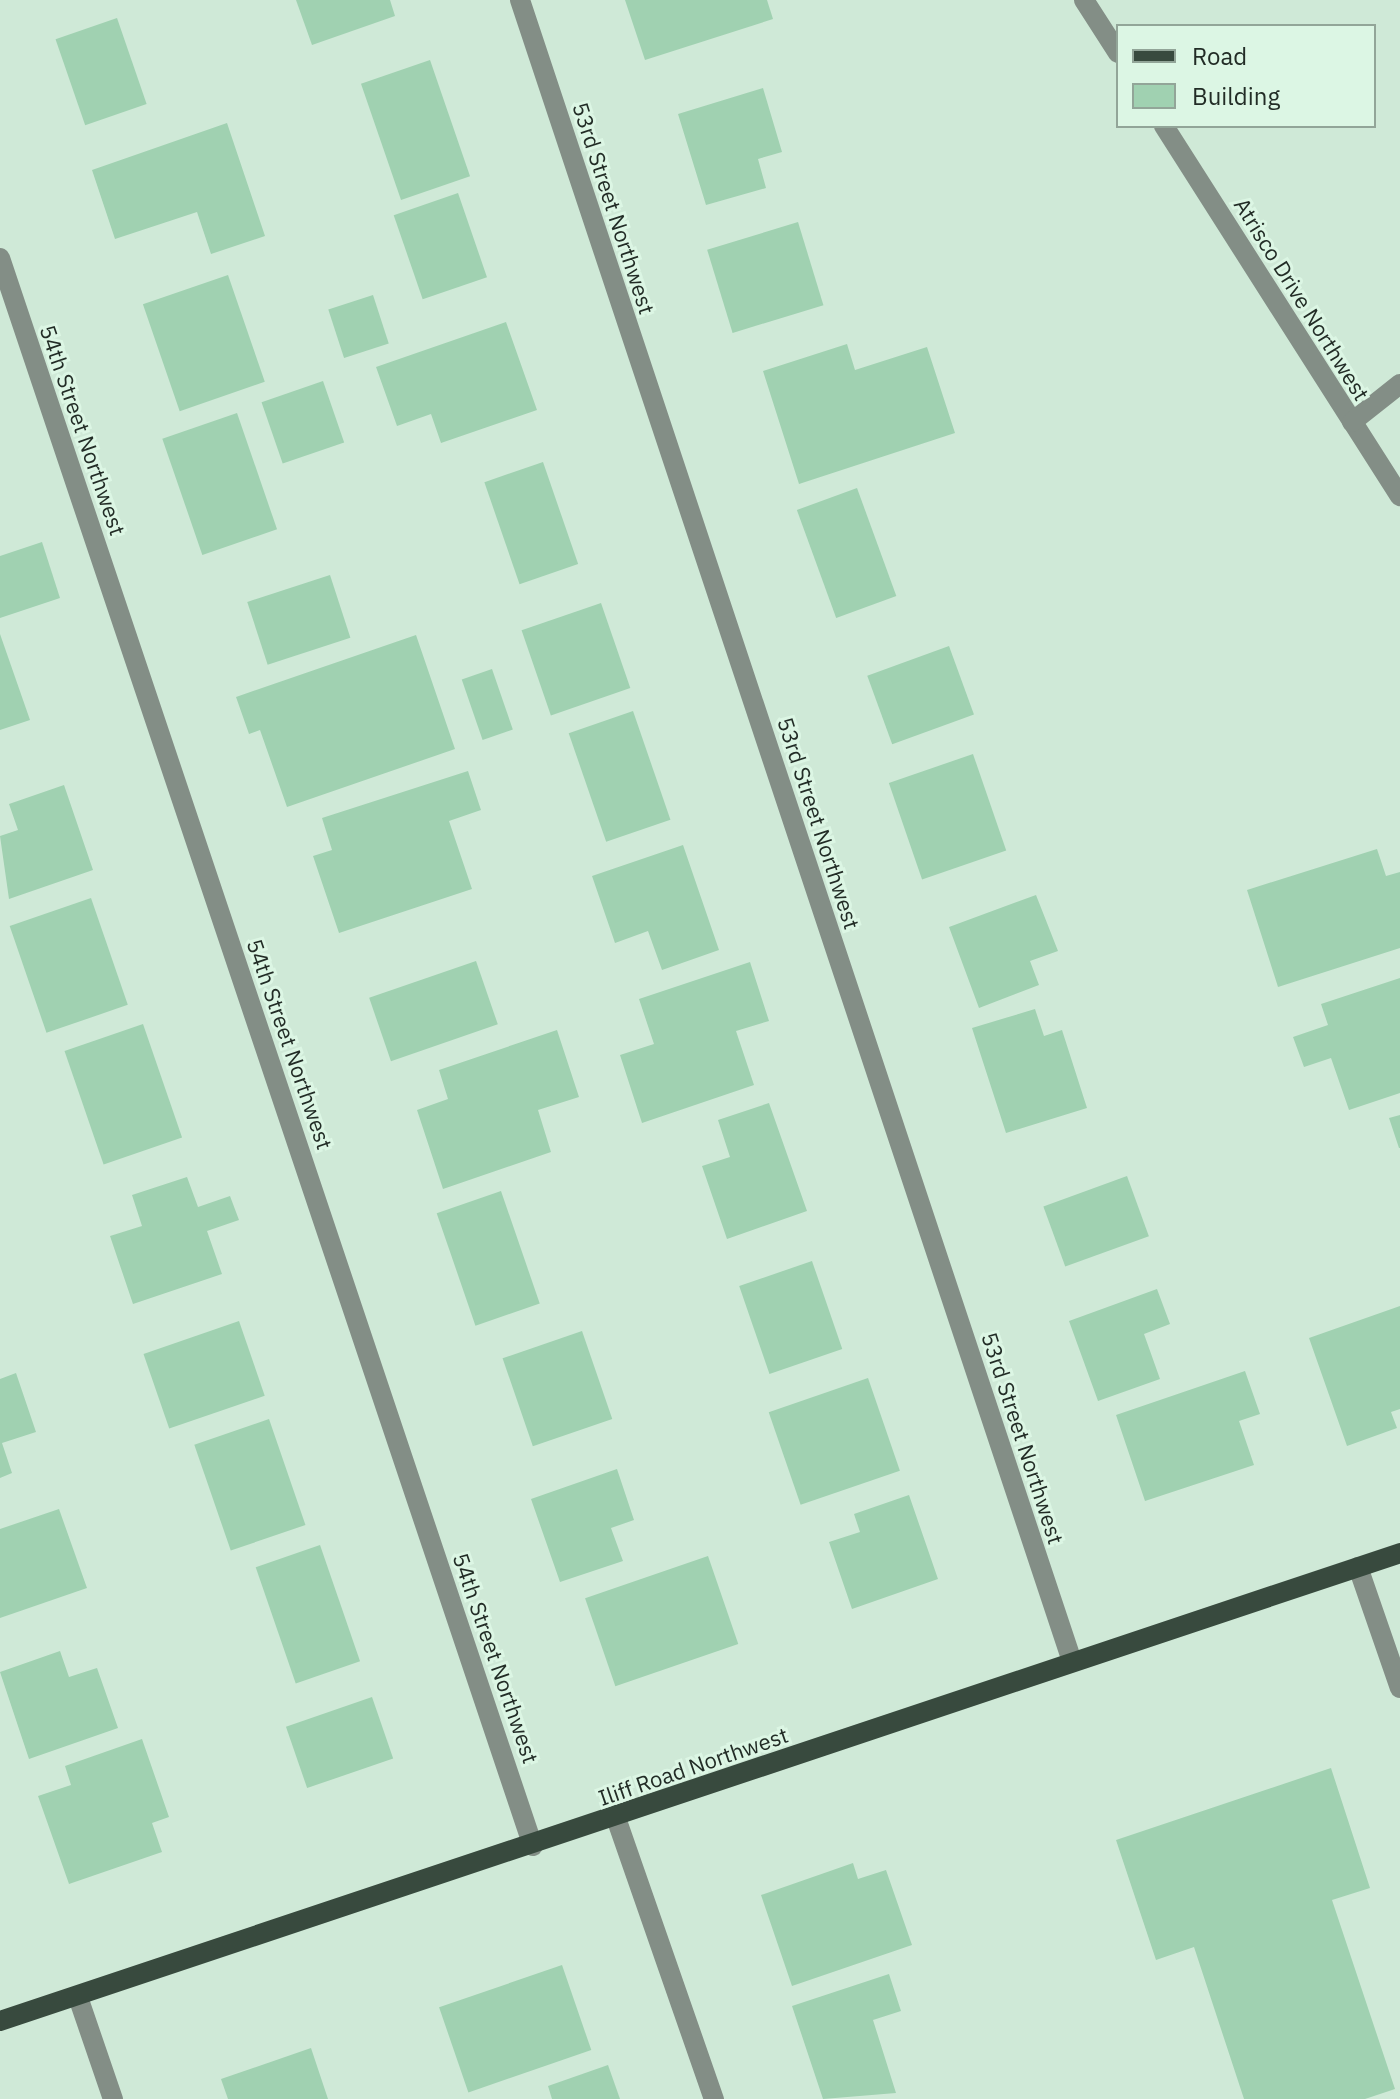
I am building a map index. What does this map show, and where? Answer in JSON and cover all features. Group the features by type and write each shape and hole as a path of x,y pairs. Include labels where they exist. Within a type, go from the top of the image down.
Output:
{"main road":[{"name":"Iliff Road Northwest","path":"0,2021 533,1846 1072,1661 1400,1553"}],"street":[{"name":"53rd Street Northwest","path":"520,0 1072,1661"},
{"path":"1084,0 1116,50"},
{"name":"Atrisco Drive Northwest","path":"1165,128 1400,496"},
{"name":"54th Street Northwest","path":"0,258 533,1846"},
{"path":"1352,422 1400,384"},
{"path":"1358,1567 1400,1688"},
{"path":"616,1818 714,2099"},
{"path":"78,1997 113,2099"}],"building":[{"path":"296,0 390,0 395,16 312,45"},
{"path":"625,0 767,0 773,19 645,60"},
{"path":"117,18 147,104 85,125 56,39"},
{"path":"430,60 470,176 401,200 361,84"},
{"path":"763,88 782,152 758,159 766,188 706,205 678,114"},
{"path":"227,123 265,236 211,254 197,212 115,239 92,170"},
{"path":"458,193 487,277 423,299 394,215"},
{"path":"798,222 823,305 733,333 707,250"},
{"path":"228,275 265,382 180,411 143,304"},
{"path":"373,295 389,344 344,358 328,310"},
{"path":"506,322 537,410 441,443 431,414 397,426 376,367"},
{"path":"847,344 855,370 927,347 955,433 799,484 763,371"},
{"path":"323,381 344,442 283,464 262,402"},
{"path":"237,413 277,529 202,555 162,439"},
{"path":"543,462 578,564 520,584 484,482"},
{"path":"857,488 896,596 836,618 797,510"},
{"path":"42,542 60,598 0,618 0,556"},
{"path":"330,575 350,638 268,665 247,602"},
{"path":"601,603 630,688 551,715 522,630"},
{"path":"0,634 30,720 0,730"},
{"path":"416,635 455,749 287,807 260,730 249,734 236,697"},
{"path":"949,646 974,715 892,744 867,676"},
{"path":"492,669 513,730 483,740 462,679"},
{"path":"633,711 670,820 606,842 569,733"},
{"path":"973,754 1006,850 922,879 889,783"},
{"path":"468,771 481,810 449,821 472,889 339,933 313,856 332,850 322,818"},
{"path":"64,785 93,870 9,899 0,836 18,830 9,804"},
{"path":"683,845 719,950 662,970 648,931 615,943 592,876"},
{"path":"1377,849 1386,876 1400,872 1400,948 1278,987 1247,890"},
{"path":"1036,895 1058,951 1030,961 1039,985 979,1008 949,927"},
{"path":"91,898 128,1005 46,1033 10,926"},
{"path":"476,961 498,1024 391,1061 369,998"},
{"path":"750,962 769,1021 736,1031 754,1085 642,1123 620,1055 654,1044 639,999"},
{"path":"1400,978 1400,1093 1349,1110 1331,1058 1304,1067 1293,1037 1328,1025 1321,1004"},
{"path":"1035,1009 1044,1036 1062,1030 1087,1108 1006,1133 972,1028"},
{"path":"143,1024 182,1137 104,1164 65,1051"},
{"path":"557,1030 579,1097 538,1110 551,1152 443,1189 417,1110 448,1099 439,1070"},
{"path":"769,1103 807,1211 727,1239 702,1166 730,1157 718,1120"},
{"path":"1400,1115 1400,1148 1399,1148 1389,1118"},
{"path":"1127,1176 1149,1236 1065,1267 1043,1206"},
{"path":"187,1177 198,1207 230,1196 239,1220 207,1231 222,1274 133,1304 110,1236 142,1226 132,1195"},
{"path":"501,1191 540,1304 475,1326 437,1213"},
{"path":"812,1261 842,1349 769,1374 739,1286"},
{"path":"1157,1289 1170,1324 1144,1334 1160,1379 1098,1401 1069,1321"},
{"path":"1400,1306 1400,1409 1391,1412 1397,1428 1347,1446 1309,1338"},
{"path":"239,1321 265,1396 169,1429 144,1354"},
{"path":"582,1331 612,1419 533,1446 503,1358"},
{"path":"1245,1371 1260,1414 1239,1421 1254,1465 1145,1501 1116,1415"},
{"path":"16,1373 36,1432 2,1443 12,1473 0,1478 0,1379"},
{"path":"868,1378 900,1471 801,1505 769,1412"},
{"path":"269,1419 305,1525 231,1551 194,1445"},
{"path":"617,1469 634,1520 611,1528 623,1561 560,1582 531,1499"},
{"path":"909,1495 938,1579 852,1609 829,1542 860,1532 854,1514"},
{"path":"59,1509 87,1588 0,1618 0,1529"},
{"path":"320,1545 360,1661 296,1683 256,1567"},
{"path":"708,1556 738,1644 615,1686 585,1598"},
{"path":"60,1651 69,1677 97,1668 118,1728 29,1759 0,1672"},
{"path":"372,1697 393,1758 307,1788 286,1727"},
{"path":"142,1739 169,1817 152,1823 162,1852 69,1884 38,1796 71,1785 65,1766"},
{"path":"1331,1768 1370,1888 1332,1900 1395,2089 1365,2099 1244,2099 1194,1947 1156,1960 1116,1840"},
{"path":"853,1863 858,1879 886,1870 912,1945 792,1986 761,1895"},
{"path":"562,1965 591,2050 468,2092 439,2007"},
{"path":"889,1974 901,2011 873,2020 896,2093 823,2099 792,2006"},
{"path":"311,2048 328,2099 228,2099 221,2079"},
{"path":"608,2065 620,2099 552,2099 548,2086"}]}
